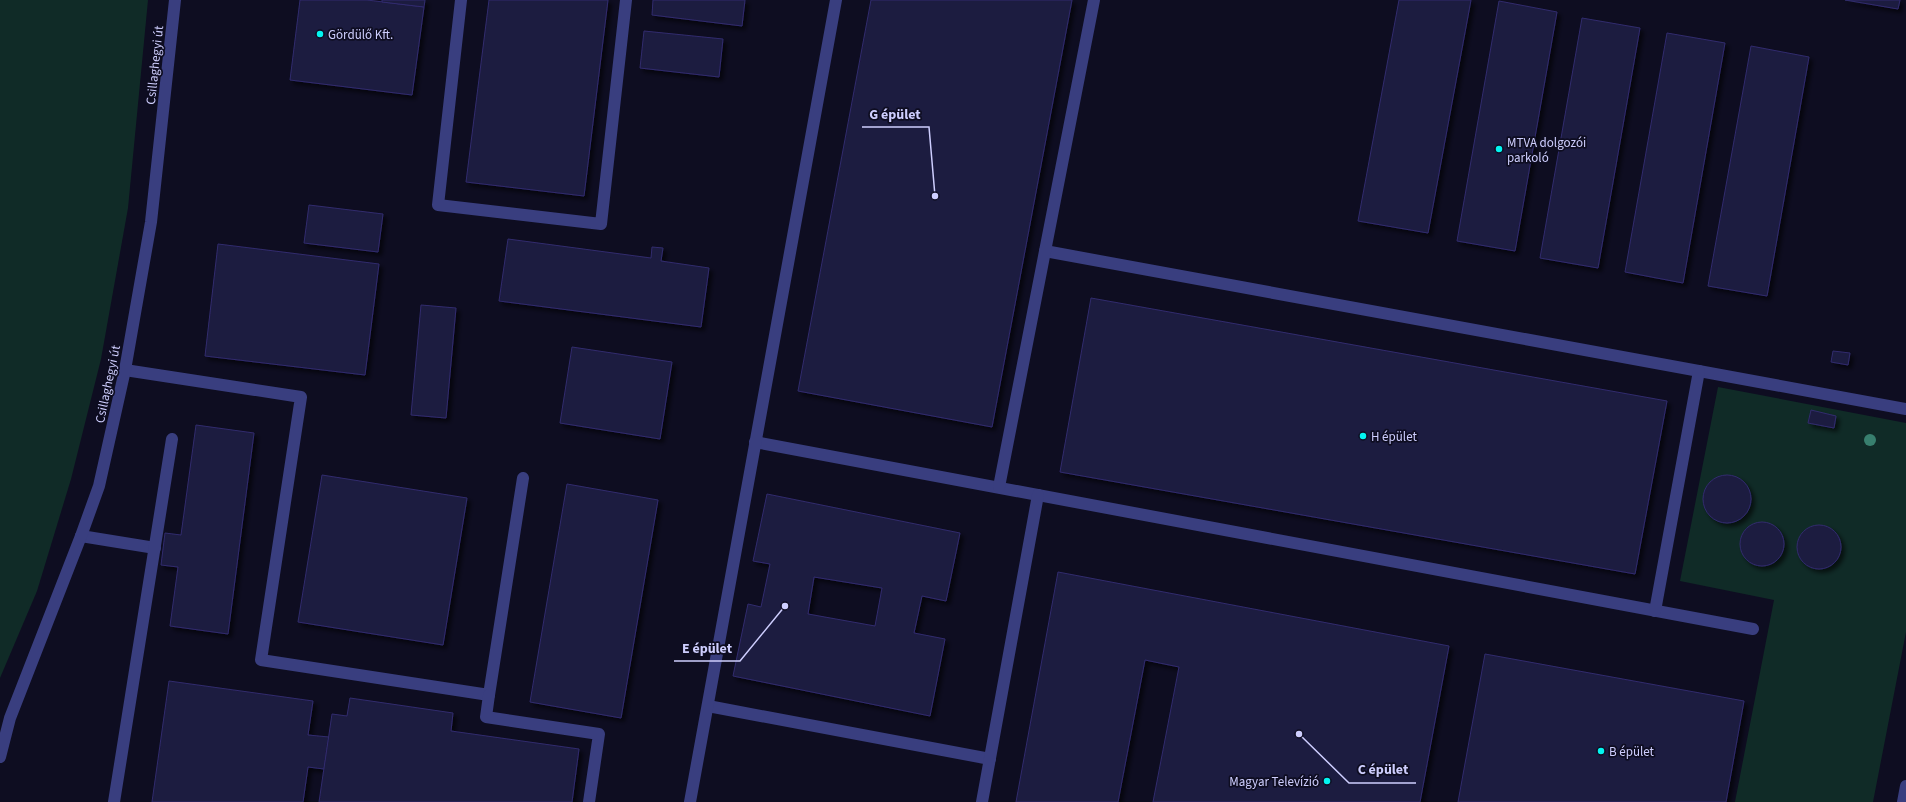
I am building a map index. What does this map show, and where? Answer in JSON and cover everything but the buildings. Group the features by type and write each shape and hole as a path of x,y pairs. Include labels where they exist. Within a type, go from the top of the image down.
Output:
{"street":[{"name":"Csillaghegyi út","path":"0,757 10,718 82,536 99,486 125,370 151,222 174,0"},
{"path":"461,0 438,205 601,224 626,0"},
{"path":"690,802 836,0"},
{"path":"999,488 1094,0"},
{"path":"1045,251 1906,408"},
{"path":"125,370 301,397 261,660 489,695"},
{"path":"1655,611 1699,371"},
{"path":"114,802 172,439"},
{"path":"755,442 1753,629"},
{"path":"523,478 486,717 599,734 589,802"},
{"path":"982,802 1038,495"},
{"path":"82,536 154,548"},
{"path":"708,706 990,759"},
{"path":"1903,802 1906,786"}],"green space":[{"path":"0,0 148,0 128,208 101,359 71,479 37,591 0,678"},
{"path":"1718,387 1906,423 1906,632 1873,802 1735,802 1774,600 1680,581"}],"place":[{"name":"Gördülő Kft.","path":"320,34"},
{"name":"MTVA dolgozói parkoló","path":"1499,149"},
{"name":"G épület","path":"935,196"},
{"name":"H épület","path":"1363,436"},
{"name":"E épület","path":"785,606"},
{"name":"C épület","path":"1299,734"},
{"name":"B épület","path":"1601,751"},
{"name":"Magyar Televízió","path":"1327,781"}]}
